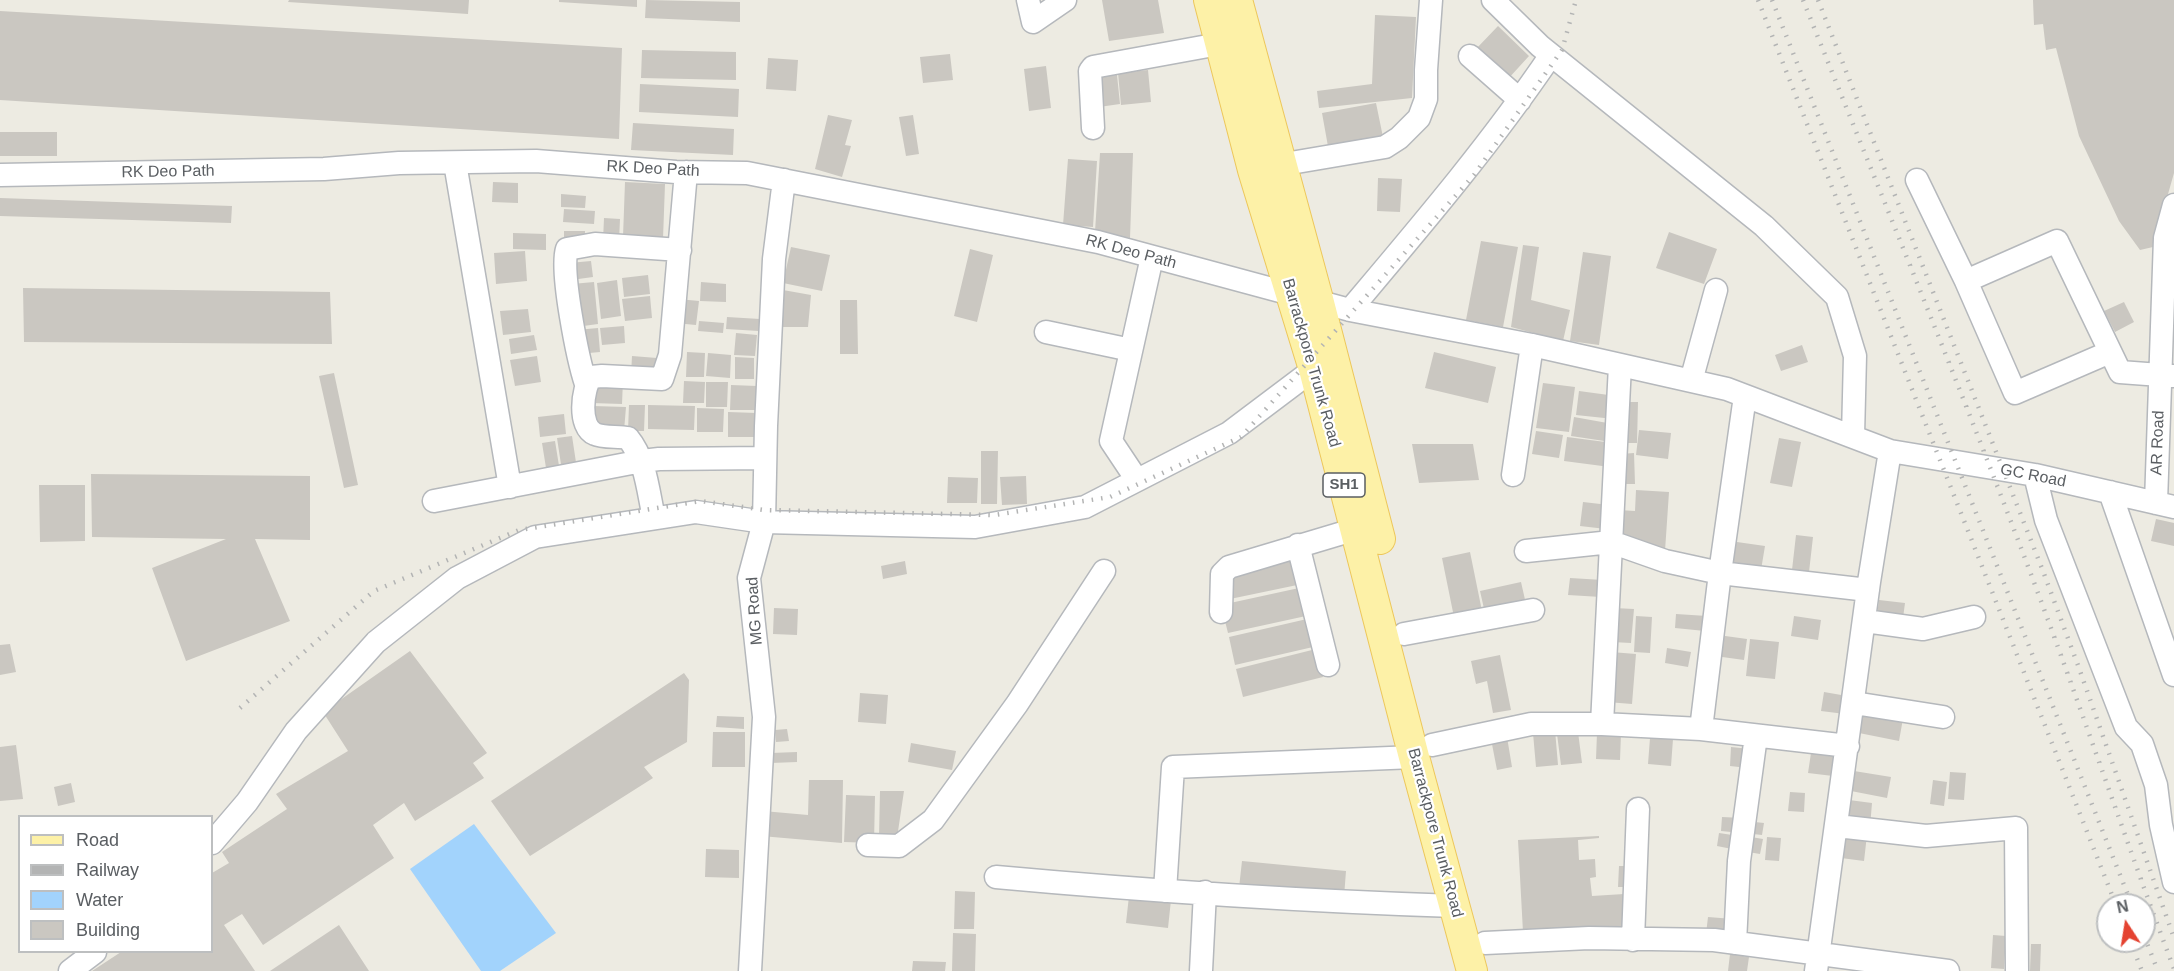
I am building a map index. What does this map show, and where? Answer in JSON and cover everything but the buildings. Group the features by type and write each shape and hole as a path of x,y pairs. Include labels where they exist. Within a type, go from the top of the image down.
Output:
{"main road":[{"name":"Barrackpore Trunk Road","path":"1209,0 1220,44 1267,167 1404,634 1423,751 1455,906 1472,971"},
{"name":"Barrackpore Trunk Road","path":"1237,0 1267,167"},
{"name":"Barrackpore Trunk Road","path":"1306,300 1314,369 1356,529 1423,751 1489,957"}],"street":[{"path":"1028,0 1033,22 1065,0"},
{"path":"1267,167 1385,147 1399,138 1419,118 1426,99 1431,0"},
{"path":"1493,0 1551,55 1764,226 1836,297 1855,356 1853,436"},
{"path":"1093,128 1090,71 1093,67 1220,44"},
{"path":"1350,310 1454,188 1551,55"},
{"path":"1470,56 1520,100"},
{"name":"RK Deo Path","path":"0,175 324,169 399,163 536,161 747,174 1098,242 1306,300 1620,364"},
{"path":"455,163 510,487"},
{"path":"654,519 642,461 628,438 596,435 588,430 585,421 584,393 591,377 662,379 670,355 686,172"},
{"name":"MG Road","path":"750,971 764,717 749,578 764,522 774,259 784,180"},
{"path":"1917,180 1966,282 2015,393 2110,352"},
{"name":"AR Road","path":"2165,505 2167,376 2164,238 2174,205"},
{"path":"1966,282 2057,241 2120,372 2167,376"},
{"path":"586,384 578,359 566,267 567,249 595,244 680,250"},
{"path":"1137,480 1112,441 1152,257"},
{"path":"1690,381 1716,290"},
{"path":"1046,332 1131,350"},
{"path":"1513,475 1532,345"},
{"path":"1602,724 1620,364"},
{"name":"GC Road","path":"1620,364 1727,389 1890,451 2035,475 2165,505"},
{"path":"213,842 247,802 296,731 376,642 457,578 535,537 696,512 764,522 975,527 1085,507 1228,433 1314,369"},
{"path":"1701,729 1745,396"},
{"path":"1817,962 1868,590 1890,451"},
{"path":"434,501 642,461 765,458"},
{"path":"2035,475 2046,520 2126,727 2142,744 2167,823 2174,882"},
{"path":"2110,492 2172,666"},
{"path":"1221,612 1222,574 1225,570 1239,562 1356,529"},
{"path":"1526,551 1611,542 1665,561 1720,573 1868,590"},
{"path":"1298,546 1328,665"},
{"path":"868,845 899,846 933,820 1017,704 1104,572"},
{"path":"1404,634 1533,610"},
{"path":"1864,621 1923,628 1974,617"},
{"path":"1854,703 1943,717"},
{"path":"1165,891 1173,767 1423,751 1531,724 1602,724 1701,729 1848,746"},
{"path":"1735,943 1739,861 1756,736"},
{"path":"1633,940 1638,809"},
{"path":"1837,826 1926,836 2016,828 2017,971"},
{"path":"996,877 1128,889 1205,892 1332,902 1455,906"},
{"path":"1201,971 1205,892"},
{"path":"1489,957 1589,938 1714,940 1817,962 1948,971"},
{"path":"70,971 92,953"}],"water":[{"path":"474,824 556,933 500,971 481,971 410,869"}],"railway":[{"path":"240,708 374,591 519,530 701,501 764,510 994,515 1110,497 1241,437 1474,175 1562,50 1576,0"},
{"path":"1758,0 2111,893"},
{"path":"1772,0 2127,893"},
{"path":"1803,0 2004,504 2174,969"},
{"path":"1818,0 2043,571 2174,938"},
{"path":"2135,953 2142,971"},
{"path":"2151,953 2158,971"}]}
